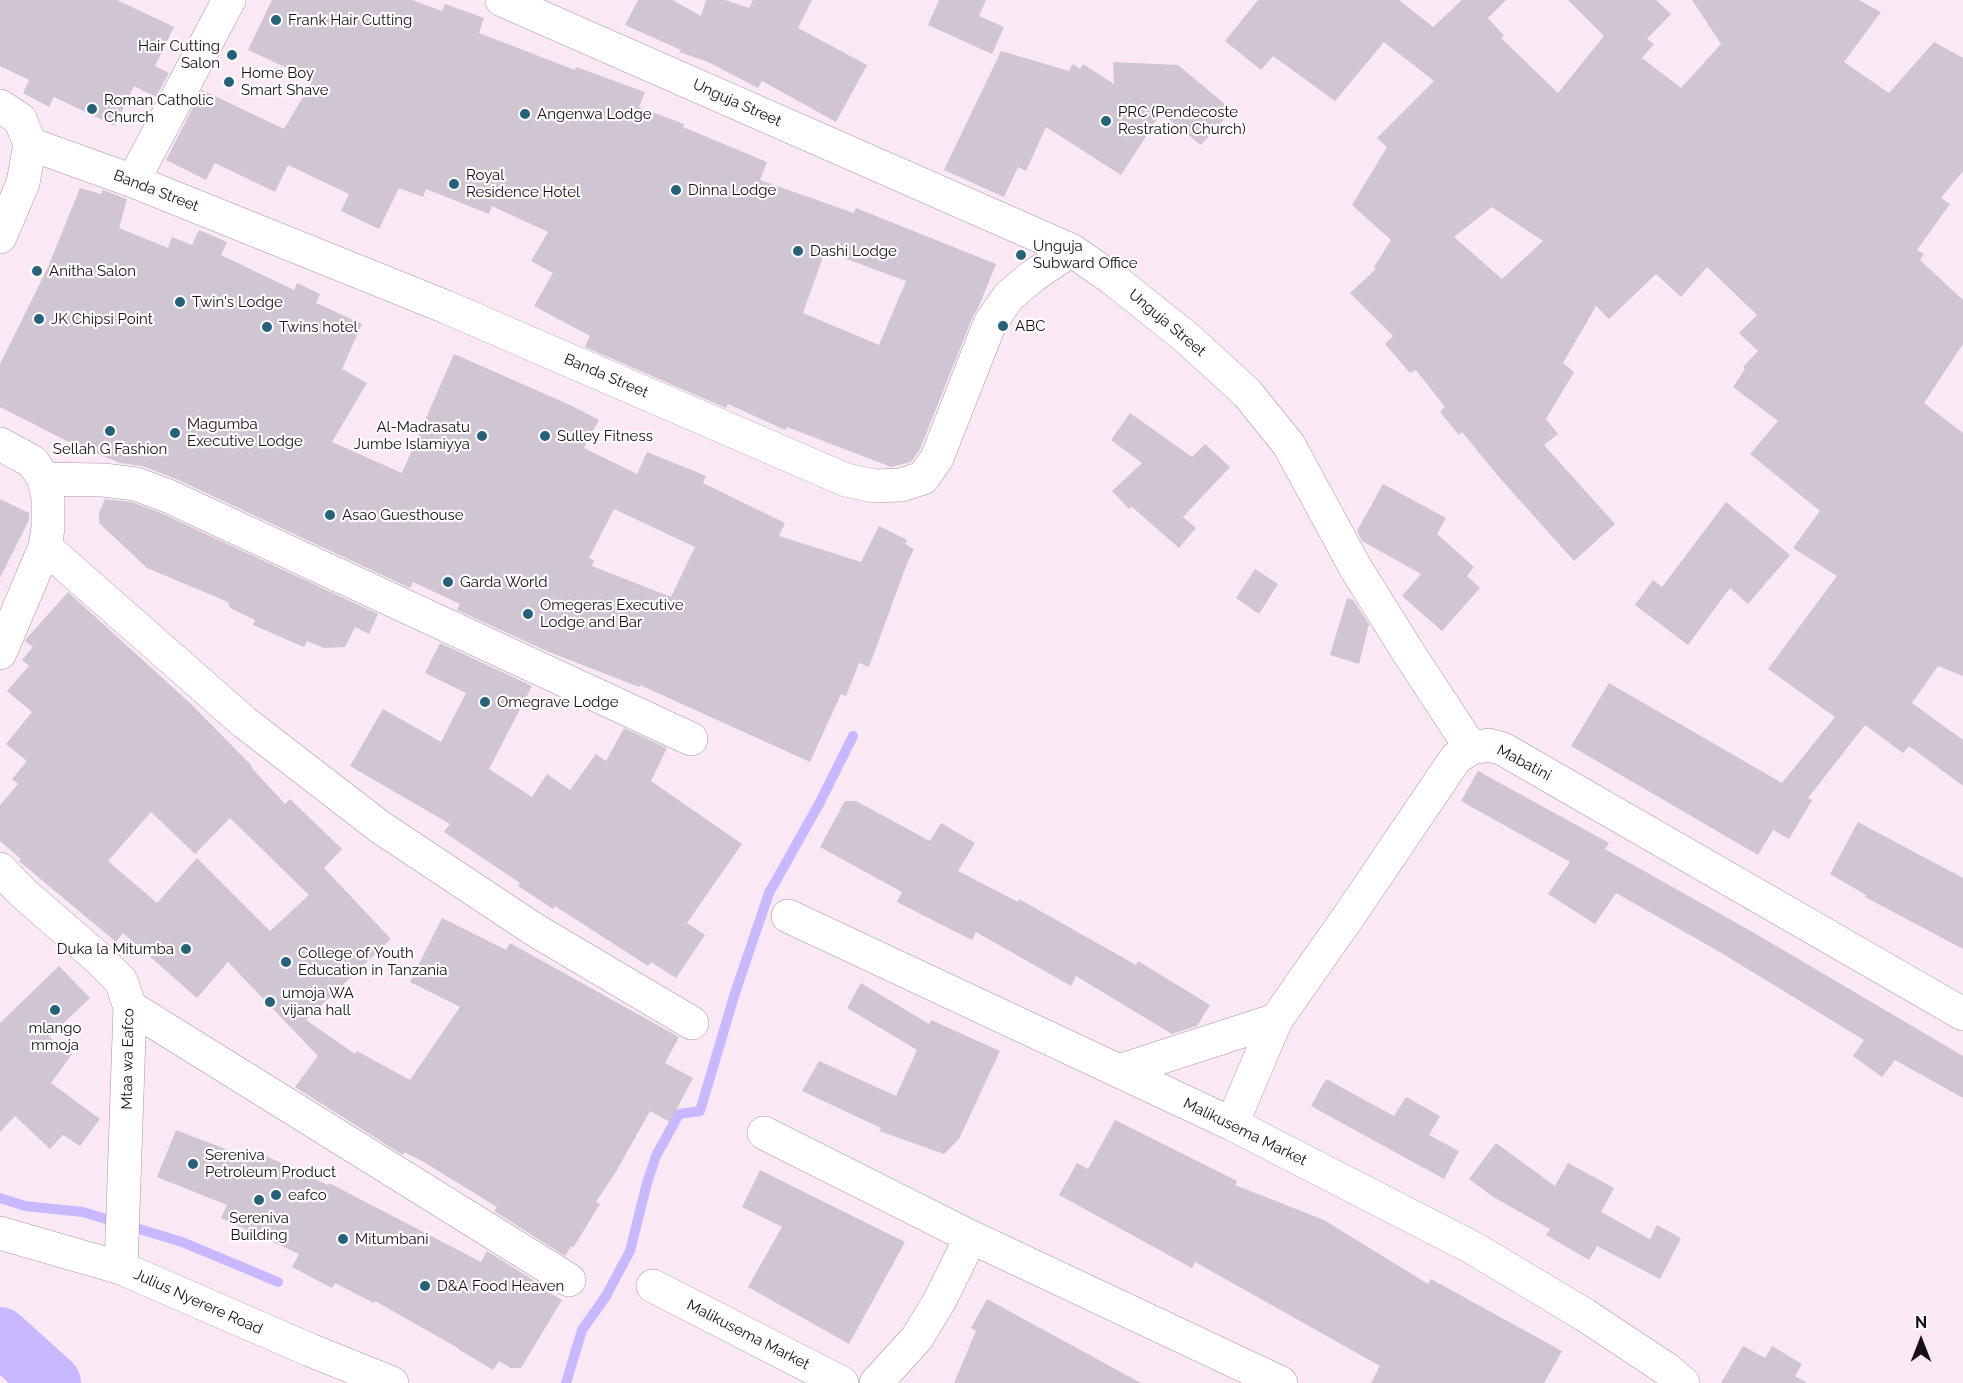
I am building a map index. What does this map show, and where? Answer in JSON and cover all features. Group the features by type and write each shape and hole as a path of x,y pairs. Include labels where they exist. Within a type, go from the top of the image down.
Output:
{"main road":[{"path":"133,181 228,0"},
{"name":"Unguja Street","path":"501,0 1071,250 1113,279 1187,338 1247,393 1289,445 1355,567 1471,748"},
{"path":"0,106 20,119 30,144 23,183 0,237"},
{"name":"Banda Street","path":"30,144 133,181 446,307 846,480 874,486 901,485 923,478 937,458 990,323 1009,296 1071,250"},
{"path":"0,444 33,462 44,479 48,498 48,528 45,547 0,653"},
{"path":"44,479 103,480 136,484 168,496 691,739"},
{"path":"45,547 243,722 380,826 535,930 692,1023"},
{"name":"Mabatini","path":"1471,748 1489,745 1503,749 1963,1014"},
{"path":"1232,1124 1276,1020 1351,914 1438,783 1456,758 1471,748"},
{"name":"Mtaa wa Eafco","path":"0,869 22,892 121,981 130,1007 122,1253"},
{"name":"Malikusema Market","path":"788,916 1232,1124 1473,1248 1585,1316 1668,1370 1683,1383"},
{"path":"130,1007 569,1280"},
{"path":"1119,1071 1276,1020"},
{"path":"764,1133 971,1237 1281,1383"},
{"name":"Julius Nyerere Road","path":"0,1233 122,1253 310,1350 392,1383"},
{"path":"876,1383 917,1338 940,1300 971,1237"},
{"name":"Malikusema Market","path":"653,1286 842,1383"}],"building":[{"path":"0,0 117,0 174,27 155,66 169,73 156,97 134,86 115,126 54,97 49,107 23,93 29,80 0,66"},
{"path":"272,0 412,0 442,11 445,4 484,18 479,33 575,70 576,67 645,92 639,107 684,124 683,127 767,162 760,180 854,213 856,208 996,264 920,449 911,462 891,467 787,427 785,430 728,404 726,408 585,347 590,336 534,306 553,273 531,261 548,232 492,206 489,214 426,189 423,197 399,188 379,229 341,211 349,194 288,165 275,192 215,163 206,180 166,160 202,90 284,129 313,80 248,50","holes":["825,251 906,281 879,345 803,313"]},
{"path":"638,0 672,0 701,16 706,0 725,0 749,8 753,0 812,0 798,28 867,65 836,122 762,81 758,88 708,62 679,52 681,50 625,25"},
{"path":"939,0 986,0 979,16 1004,27 992,54 928,25"},
{"path":"1258,0 1399,0 1433,27 1462,0 1506,0 1488,18 1504,36 1501,38 1558,93 1604,36 1568,0 1656,0 1671,14 1647,39 1654,44 1642,58 1681,88 1721,44 1692,0 1859,0 1881,12 1844,62 1889,93 1934,42 1963,58 1963,171 1941,198 1950,204 1917,250 1924,254 1920,260 1963,300 1963,344 1924,403 1963,433 1963,676 1938,666 1912,703 1963,740 1963,786 1909,746 1903,753 1865,725 1808,798 1812,800 1789,839 1773,830 1758,855 1571,746 1609,683 1782,783 1835,717 1768,669 1837,576 1793,548 1820,511 1750,454 1778,421 1733,387 1745,369 1743,367 1758,351 1739,333 1757,315 1707,267 1681,297 1656,274 1609,319 1596,306 1563,363 1574,372 1546,419 1558,434 1544,445 1615,524 1574,561 1462,432 1459,435 1440,412 1445,407 1416,370 1410,373 1385,344 1393,336 1350,293 1376,269 1374,267 1391,240 1352,205 1387,147 1377,138 1434,81 1384,42 1335,101 1273,56 1261,70 1225,41","holes":["1492,207 1543,241 1502,279 1454,237"]},
{"path":"1001,51 1069,71 1073,64 1080,69 1083,64 1114,84 1113,62 1178,65 1232,110 1201,145 1161,113 1121,175 1046,127 1026,171 1018,167 1004,197 944,170"},
{"path":"80,188 101,194 103,190 127,199 119,228 168,248 172,237 192,245 199,230 227,242 221,255 294,290 297,283 320,294 316,303 362,324 342,369 367,383 332,442 402,473 454,354 599,420 584,448 637,474 647,452 706,476 703,483 785,523 779,536 861,562 879,526 907,540 905,544 914,549 869,667 859,663 846,696 841,694 810,762 640,685 639,687 549,652 457,610 460,604 413,582 410,588 176,479 142,466 120,463 69,442 0,407 0,364 48,267","holes":["614,509 695,547 671,597 592,566 594,560 589,558"]},
{"path":"1130,413 1192,457 1205,444 1230,467 1183,517 1196,528 1179,548 1132,507 1129,509 1112,491 1142,463 1111,440"},
{"path":"1383,484 1446,518 1437,534 1474,567 1467,576 1480,588 1442,631 1402,596 1421,574 1362,541 1357,531"},
{"path":"0,499 29,513 29,520 0,578"},
{"path":"105,499 132,502 161,513 378,614 369,634 355,627 345,647 324,648 307,641 304,647 253,625 255,620 230,608 228,602 147,568 99,523 99,513"},
{"path":"1726,502 1790,555 1748,604 1730,588 1688,645 1635,605 1653,580 1662,587"},
{"path":"1255,569 1278,584 1259,614 1236,598"},
{"path":"68,592 191,704 252,766 285,804 290,799 342,849 324,868 391,939 306,1020 355,1054 357,1051 410,1080 460,1007 410,982 442,918 506,950 510,943 679,1037 665,1063 693,1078 670,1122 650,1111 596,1202 600,1204 573,1248 571,1246 565,1256 494,1211 497,1207 422,1161 404,1152 403,1155 295,1087 318,1056 228,962 197,998 123,933 116,942 19,861 21,859 0,841 0,805 18,784 12,779 27,761 6,744 32,712 7,691 29,666 22,660 33,647 25,641","holes":["151,812 195,854 230,818 309,895 270,931 197,858 157,903 108,861"]},
{"path":"1347,598 1353,600 1369,624 1359,664 1330,655"},
{"path":"440,643 532,686 489,769 532,797 547,774 570,790 596,754 606,761 624,728 667,748 651,781 742,844 687,923 705,935 676,978 651,962 648,966 555,906 553,909 518,886 520,883 444,832 450,824 350,766 383,709 441,742 466,693 425,673"},
{"path":"1478,771 1609,843 1605,849 1756,934 1963,1056 1963,1098 1895,1060 1882,1077 1853,1056 1864,1040 1718,951 1616,893 1595,924 1548,894 1570,862 1461,801"},
{"path":"845,801 856,801 930,841 941,823 975,843 958,871 1018,902 1019,899 1136,965 1138,961 1210,1005 1197,1026 1172,1034 1076,976 1071,986 976,932 972,940 897,902 902,892 820,847"},
{"path":"1858,822 1963,878 1963,949 1865,897 1866,895 1830,874"},
{"path":"59,966 90,998 49,1037 72,1054 51,1083 100,1119 80,1146 63,1135 50,1149 15,1116 0,1132 0,1023"},
{"path":"861,983 929,1024 931,1020 1000,1051 959,1139 944,1154 879,1131 881,1128 802,1091 819,1061 896,1096 917,1050 847,1008"},
{"path":"1326,1079 1394,1116 1406,1097 1440,1116 1429,1135 1459,1151 1444,1179 1311,1106"},
{"path":"1115,1120 1237,1181 1235,1185 1324,1220 1428,1284 1431,1279 1562,1351 1544,1383 1371,1383 1380,1366 1195,1262 1192,1268 1059,1195 1077,1163 1088,1169"},
{"path":"176,1130 249,1158 253,1150 328,1185 329,1183 481,1262 487,1251 562,1300 521,1368 511,1368 499,1361 493,1370 375,1301 374,1303 335,1283 332,1288 292,1267 299,1254 221,1218 227,1205 157,1177"},
{"path":"1496,1143 1555,1186 1568,1163 1614,1188 1601,1212 1650,1239 1657,1225 1681,1238 1660,1279 1597,1246 1589,1260 1546,1235 1550,1229 1495,1198 1469,1179"},
{"path":"760,1170 905,1242 849,1344 748,1287 782,1227 742,1207"},
{"path":"987,1299 1141,1383 954,1383 976,1331 971,1328"},
{"path":"1743,1346 1765,1358 1772,1346 1802,1364 1795,1376 1807,1383 1721,1383"}],"waterway":[{"path":"566,1383 582,1330 606,1296 630,1251 656,1156 679,1114 700,1111 735,993 769,893 819,804 853,736"},
{"path":"0,1198 25,1206 83,1212 182,1242 278,1282"},
{"path":"0,1336 52,1383"}],"place":[{"name":"Frank Hair Cutting","path":"276,20"},
{"name":"Hair Cutting Salon","path":"232,55"},
{"name":"Home Boy Smart Shave","path":"229,82"},
{"name":"Roman Catholic Church","path":"92,109"},
{"name":"Angenwa Lodge","path":"525,114"},
{"name":"PRC (Pendecoste Restration Church)","path":"1106,121"},
{"name":"Royal Residence Hotel","path":"454,184"},
{"name":"Dinna Lodge","path":"676,190"},
{"name":"Dashi Lodge","path":"798,251"},
{"name":"Unguja Subward Office","path":"1021,255"},
{"name":"Anitha Salon","path":"37,271"},
{"name":"Twin's Lodge","path":"180,302"},
{"name":"JK Chipsi Point","path":"39,319"},
{"name":"ABC","path":"1003,326"},
{"name":"Twins hotel","path":"267,327"},
{"name":"Sellah G Fashion","path":"110,431"},
{"name":"Magumba Executive Lodge","path":"175,433"},
{"name":"Al-Madrasatu Jumbe Islamiyya","path":"482,436"},
{"name":"Sulley Fitness","path":"545,436"},
{"name":"Asao Guesthouse","path":"330,515"},
{"name":"Garda World","path":"448,582"},
{"name":"Omegeras Executive Lodge and Bar","path":"528,614"},
{"name":"Omegrave Lodge","path":"485,702"},
{"name":"Duka la Mitumba","path":"186,949"},
{"name":"College of Youth Education in Tanzania","path":"286,962"},
{"name":"umoja WA vijana hall","path":"270,1002"},
{"name":"mlango mmoja","path":"55,1010"},
{"name":"Sereniva Petroleum Product","path":"193,1164"},
{"name":"eafco","path":"276,1195"},
{"name":"Sereniva Building","path":"259,1200"},
{"name":"Mitumbani","path":"343,1239"},
{"name":"D&A Food Heaven","path":"425,1286"}]}
